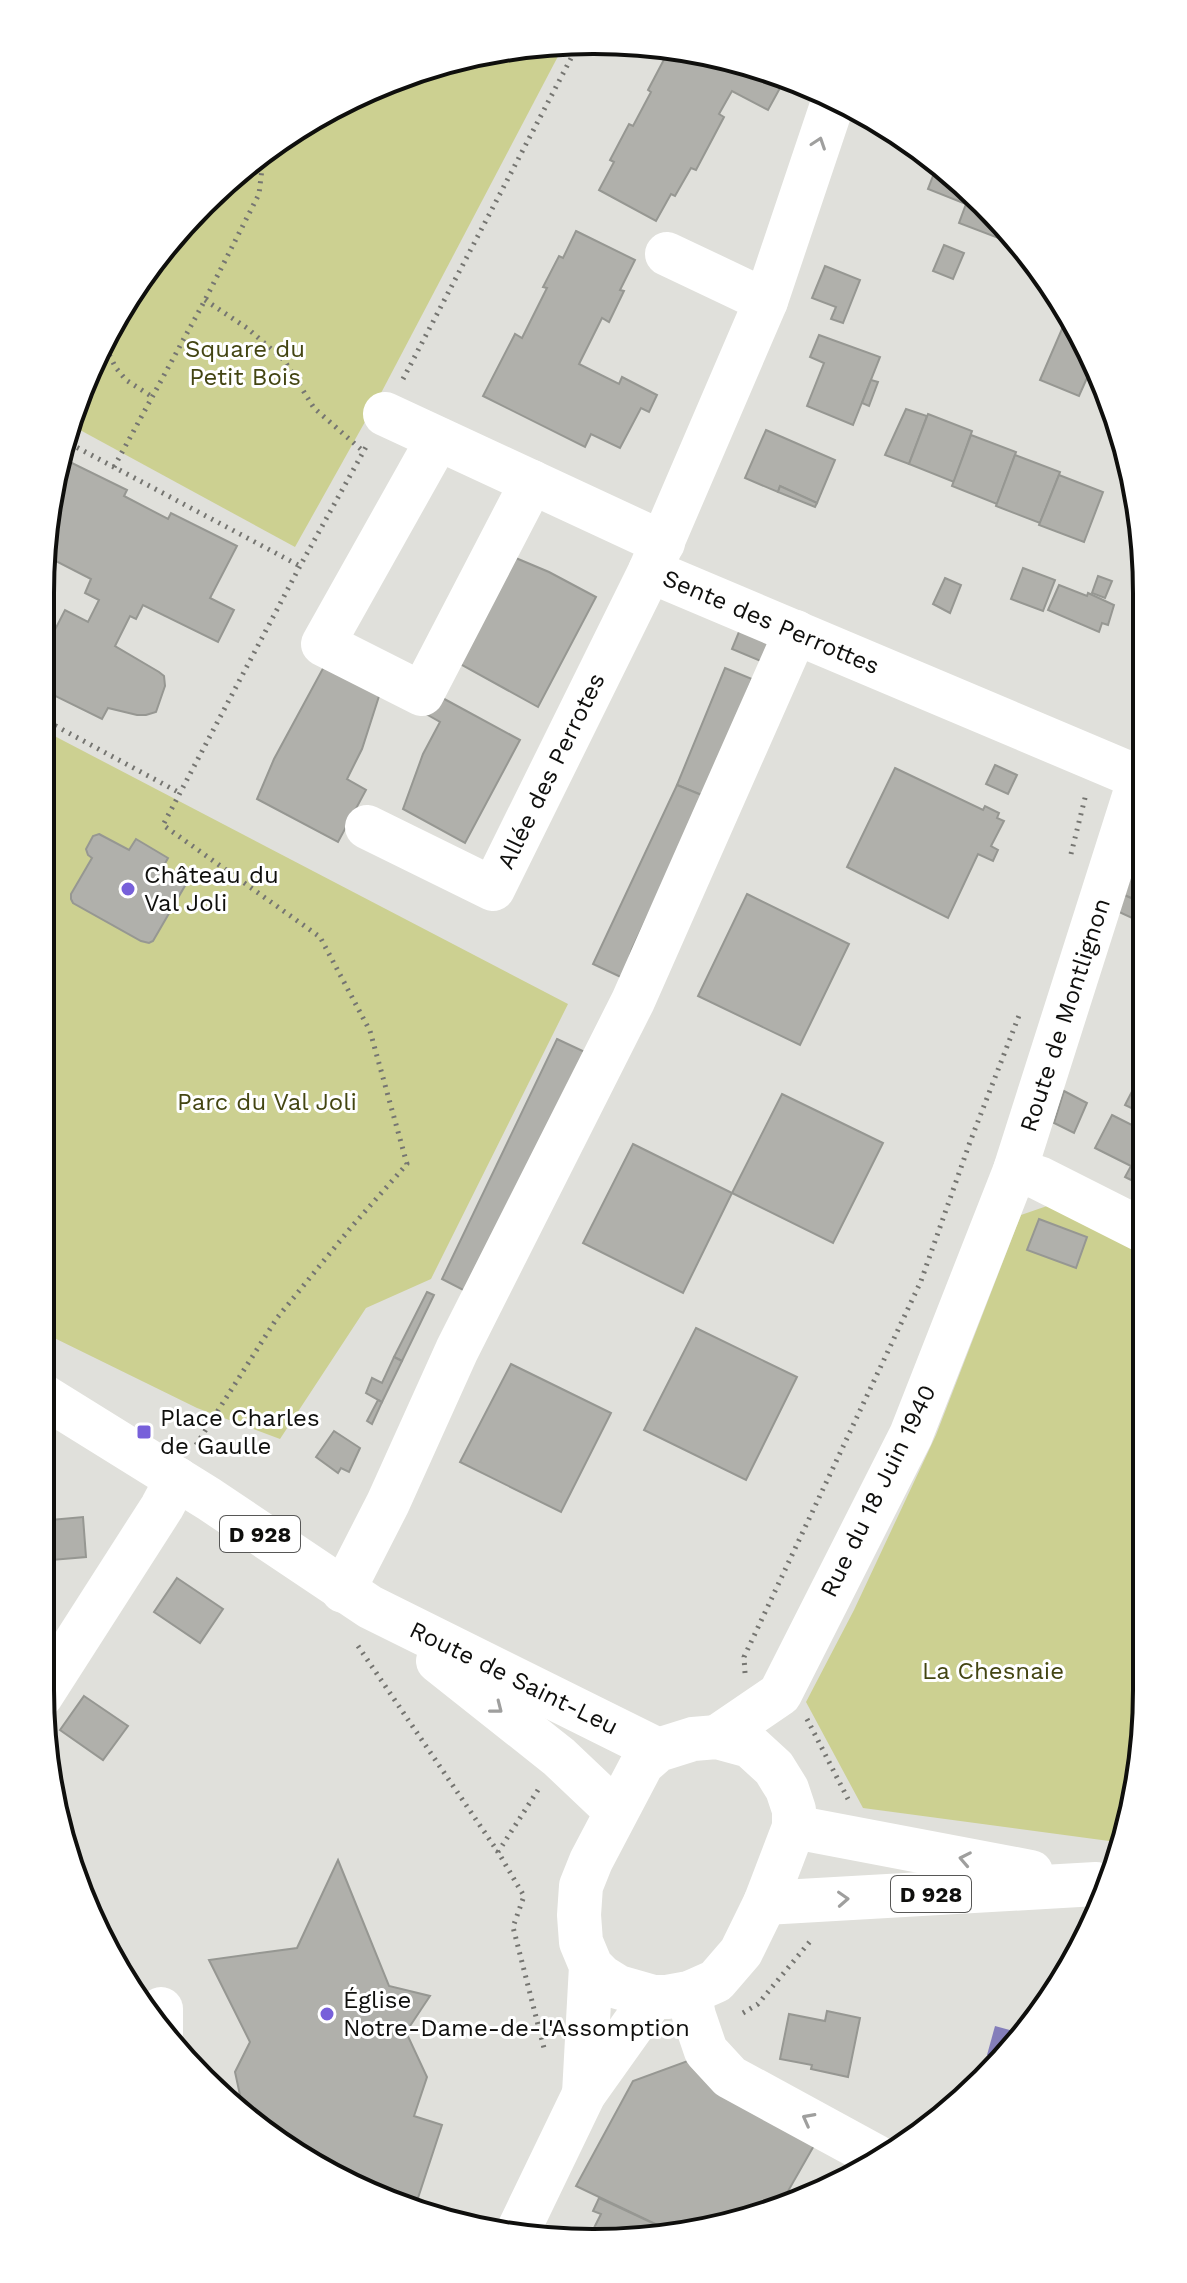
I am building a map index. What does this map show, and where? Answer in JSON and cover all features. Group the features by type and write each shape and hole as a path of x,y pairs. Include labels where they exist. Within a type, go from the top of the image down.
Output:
{"main road":[{"name":"Sente des Perrottes","path":"831,109 766,301 656,557 796,632 1095,759 1133,786"},
{"path":"667,254 766,301"},
{"path":"385,414 532,482 656,557"},
{"path":"438,439 323,644 422,694 532,482"},
{"name":"Allée des Perrotes","path":"367,827 493,889 656,557"},
{"path":"354,1613 388,1503 457,1350 633,1001 796,632"},
{"name":"Route de Montlignon","path":"1015,1170 1133,808"},
{"path":"1015,1170 1039,1178 1133,1225"},
{"name":"Rue du 18 Juin 1940","path":"717,1737 791,1702 911,1435 1015,1170"},
{"name":"Route de Saint-Leu","path":"54,1403 177,1479 354,1613 559,1757 616,1811"},
{"path":"54,1676 177,1479"},
{"name":"Route de Saint-Leu","path":"354,1613 658,1750"},
{"path":"774,1768 791,1702"},
{"path":"717,1737 750,1746 774,1768 787,1789 794,1810 794,1827 765,1903 741,1952 716,1981 671,1995 618,1987 591,1966 581,1942 581,1886 642,1764 658,1750 693,1739 717,1737"},
{"name":"D 928","path":"794,1827 1096,1884"},
{"name":"D 928","path":"765,1903 1096,1885"},
{"path":"584,2094 591,1966"},
{"path":"521,2224 584,2094 671,1995"},
{"path":"671,1995 701,2038 706,2051 730,2077 869,2153"}],"path":[{"path":"114,467 259,194 262,167"},
{"path":"205,300 247,328 284,360 314,408 364,452"},
{"path":"110,356 126,380 151,396"},
{"path":"75,446 300,566"},
{"path":"54,725 180,793"},
{"path":"1068,865 1095,759"},
{"path":"163,825 320,937 370,1031 407,1164 277,1318 177,1479"},
{"path":"744,1670 744,1657 921,1281 1022,1006"},
{"path":"354,1613 359,1647 498,1852 524,1896 513,1927 550,2073 584,2094"},
{"path":"791,1702 853,1807"},
{"path":"498,1852 543,1781"},
{"path":"701,2038 758,2004 814,1936"}],"green space":[{"name":"Square du Petit Bois","path":"559,55 380,395 295,547 80,430 95,387 126,324 165,265 212,212 265,165 324,126 387,95 454,72 488,64"},
{"name":"Parc du Val Joli","path":"54,736 568,1004 431,1279 366,1308 280,1439 197,1408 54,1338"},
{"name":"La Chesnaie","path":"1047,1206 1133,1249 1132,1725 1123,1795 1111,1841 863,1808 806,1702 854,1610 936,1435 1021,1215"}],"shaded area":[{"path":"995,2026 1011,2030 989,2056"}],"building":[{"path":"664,59 733,72 780,88 768,110 732,91 719,114 724,117 696,170 691,168 656,221 599,190 614,162 610,160 629,124 633,126 651,92 648,90"},
{"path":"933,175 975,212 999,238 959,223 966,204 928,189"},
{"path":"576,231 635,260 609,322 602,318 579,364 619,384 622,377 657,395 649,412 641,408 620,448 591,434 585,447 483,396 515,334 522,338 547,288 543,287 559,256 563,258"},
{"path":"944,245 964,253 953,279 933,271"},
{"path":"825,266 860,280 843,323 831,319 836,307 812,298"},
{"path":"1063,327 1087,377 1079,396 1040,380"},
{"path":"819,335 880,357 853,425 807,406 824,363 810,357"},
{"path":"871,380 878,382 869,406 862,403"},
{"path":"906,409 927,416 909,464 885,455"},
{"path":"928,414 972,431 954,482 909,464"},
{"path":"766,430 835,460 817,503 780,486 778,492 745,478"},
{"path":"971,435 1016,452 997,504 952,486"},
{"path":"1015,455 1060,472 1040,523 996,506"},
{"path":"70,462 127,490 124,496 168,519 171,513 237,546 210,598 234,610 218,642 143,605 136,619 130,616 115,646 164,676 165,686 156,712 146,715 108,708 102,719 54,695 54,632 65,610 88,622 99,600 85,593 91,579 55,561"},
{"path":"1059,475 1103,492 1084,542 1039,525"},
{"path":"780,486 817,503 815,507 778,492"},
{"path":"511,556 596,597 538,707 455,661"},
{"path":"1023,568 1055,580 1043,611 1011,599"},
{"path":"1098,576 1112,581 1105,598 1092,593"},
{"path":"945,578 961,585 950,613 933,604"},
{"path":"1059,585 1114,605 1108,625 1102,623 1099,632 1048,610"},
{"path":"743,622 774,635 763,662 732,649"},
{"path":"327,661 381,690 362,749 347,779 366,790 338,842 257,799 274,759"},
{"path":"725,668 752,679 704,796 677,785"},
{"path":"437,695 520,740 465,843 403,809 423,754 440,722 426,714"},
{"path":"995,765 1017,775 1008,794 986,784"},
{"path":"895,768 983,810 985,806 999,813 997,818 1004,821 991,846 998,850 993,861 978,854 948,918 847,867"},
{"path":"677,785 704,796 632,949 623,978 593,964"},
{"name":"Château du Val Joli","path":"99,834 129,850 136,839 168,858 162,869 186,884 149,943 73,903 71,899 92,858 86,849 93,836"},
{"path":"1133,869 1133,899 1124,895"},
{"path":"747,894 849,944 800,1045 698,996"},
{"path":"1124,895 1133,899 1133,918 1119,912"},
{"path":"557,1039 587,1053 471,1294 442,1279"},
{"path":"1133,1089 1133,1109 1125,1105"},
{"path":"1064,1091 1087,1103 1074,1133 1054,1123"},
{"path":"782,1094 883,1143 833,1243 732,1193"},
{"path":"1112,1115 1133,1126 1133,1181 1125,1177 1131,1166 1095,1148"},
{"path":"633,1144 732,1193 683,1293 583,1243"},
{"path":"1039,1219 1087,1237 1076,1268 1027,1250"},
{"path":"427,1292 434,1295 402,1361 394,1357"},
{"path":"696,1328 797,1377 746,1480 644,1430"},
{"path":"394,1357 402,1361 382,1402 366,1393 372,1378 382,1383"},
{"path":"511,1364 611,1413 561,1512 460,1462"},
{"path":"378,1400 382,1402 372,1424 367,1421"},
{"path":"334,1431 360,1448 349,1472 341,1468 338,1473 316,1457"},
{"path":"83,1517 86,1557 54,1560 54,1520"},
{"path":"177,1578 223,1609 200,1643 154,1612"},
{"path":"84,1696 128,1726 103,1760 60,1730"},
{"name":"Église Notre-Dame-de-l'Assomption","path":"338,1860 389,1986 430,1996 406,2032 427,2077 414,2116 442,2125 418,2198 387,2188 324,2157 265,2118 240,2097 235,2072 250,2042 209,1960 297,1948"},
{"path":"827,2011 860,2018 848,2077 780,2059 789,2014 825,2021"},
{"path":"693,2059 820,2135 787,2193 733,2211 657,2225 576,2186 633,2081"},
{"path":"599,2198 657,2225 594,2229 601,2214 593,2211"}],"place":[{"name":"Château du Val Joli","path":"128,889"},
{"name":"Place Charles de Gaulle","path":"144,1432"},
{"name":"Église Notre-Dame-de-l'Assomption","path":"327,2014"}]}
